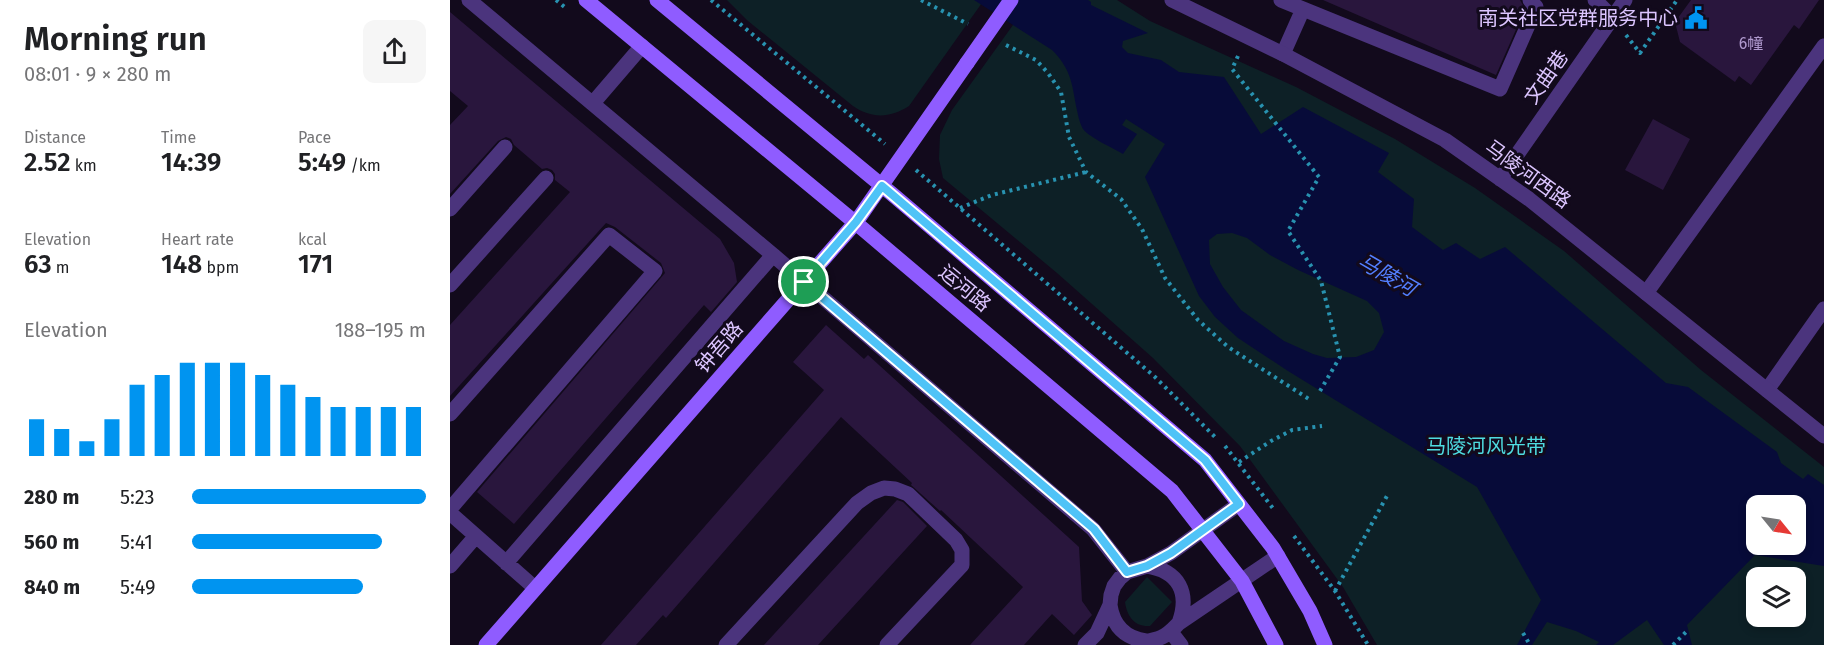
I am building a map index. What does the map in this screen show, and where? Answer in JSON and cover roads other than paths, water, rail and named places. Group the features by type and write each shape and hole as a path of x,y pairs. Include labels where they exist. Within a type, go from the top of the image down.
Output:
{"street":[{"path":"469,0 1094,529 1127,572"},
{"name":"运河路","path":"585,0 856,222 1172,491 1242,581 1276,645"},
{"name":"运河路","path":"657,0 882,186 1205,460 1273,548 1310,611 1325,645"},
{"name":"钟吾路","path":"486,645 856,222 1011,0"},
{"name":"马陵河西路","path":"1172,0 1283,54 1444,140 1529,199 1824,436"},
{"path":"1281,0 1500,89 1536,7 1530,0"},
{"path":"1595,0 1613,18"},
{"name":"文曲巷","path":"1500,179 1625,0"},
{"path":"1283,54 1303,9"},
{"path":"592,103 642,46"},
{"path":"1646,293 1824,46"},
{"path":"450,209 505,147"},
{"path":"450,285 546,178"},
{"path":"450,414 609,235 655,271 450,511 535,588"},
{"path":"506,563 773,255"},
{"path":"1767,390 1824,309"},
{"path":"726,645 857,503 871,493 884,488 908,494 957,540 962,550 962,565 887,645"},
{"path":"1239,504 1171,553 1147,566 1127,572 1114,586 1110,595 1112,616 1117,626 1125,634 1144,643 1164,637 1278,556"},
{"path":"450,566 476,536"},
{"path":"1147,566 1168,572 1182,590 1183,611 1175,628 1181,645"},
{"path":"1085,645 1097,633 1110,605"}],"water":[{"name":"马陵河","path":"974,0 1088,0 1091,5 1148,33 1123,41 1122,47 1128,53 1161,60 1179,72 1224,77 1261,134 1303,107 1389,153 1378,172 1414,199 1412,227 1443,250 1456,243 1480,259 1505,247 1666,383 1688,387 1777,452 1781,463 1803,479 1808,474 1824,485 1824,566 1755,555 1687,625 1692,645 1664,645 1647,620 1613,645 1596,645 1599,642 1576,631 1547,622 1532,645 1517,645 1541,600 1477,487 1288,371 1238,338 1215,317 1199,296 1145,177 1165,144 1126,119 1122,125 1137,134 1123,154 1086,132 1080,121 1069,76 1063,63 1052,50","holes":["1232,233 1247,238 1270,255 1298,270 1367,301 1379,313 1384,332 1374,350 1356,357 1327,358 1313,354 1284,341 1241,310 1223,287 1210,264 1209,240 1217,234"]}],"place":[{"name":"南关社区党群服务中心","path":"1696,18"}],"park label":[{"name":"马陵河风光带","path":"1486,446"}]}
